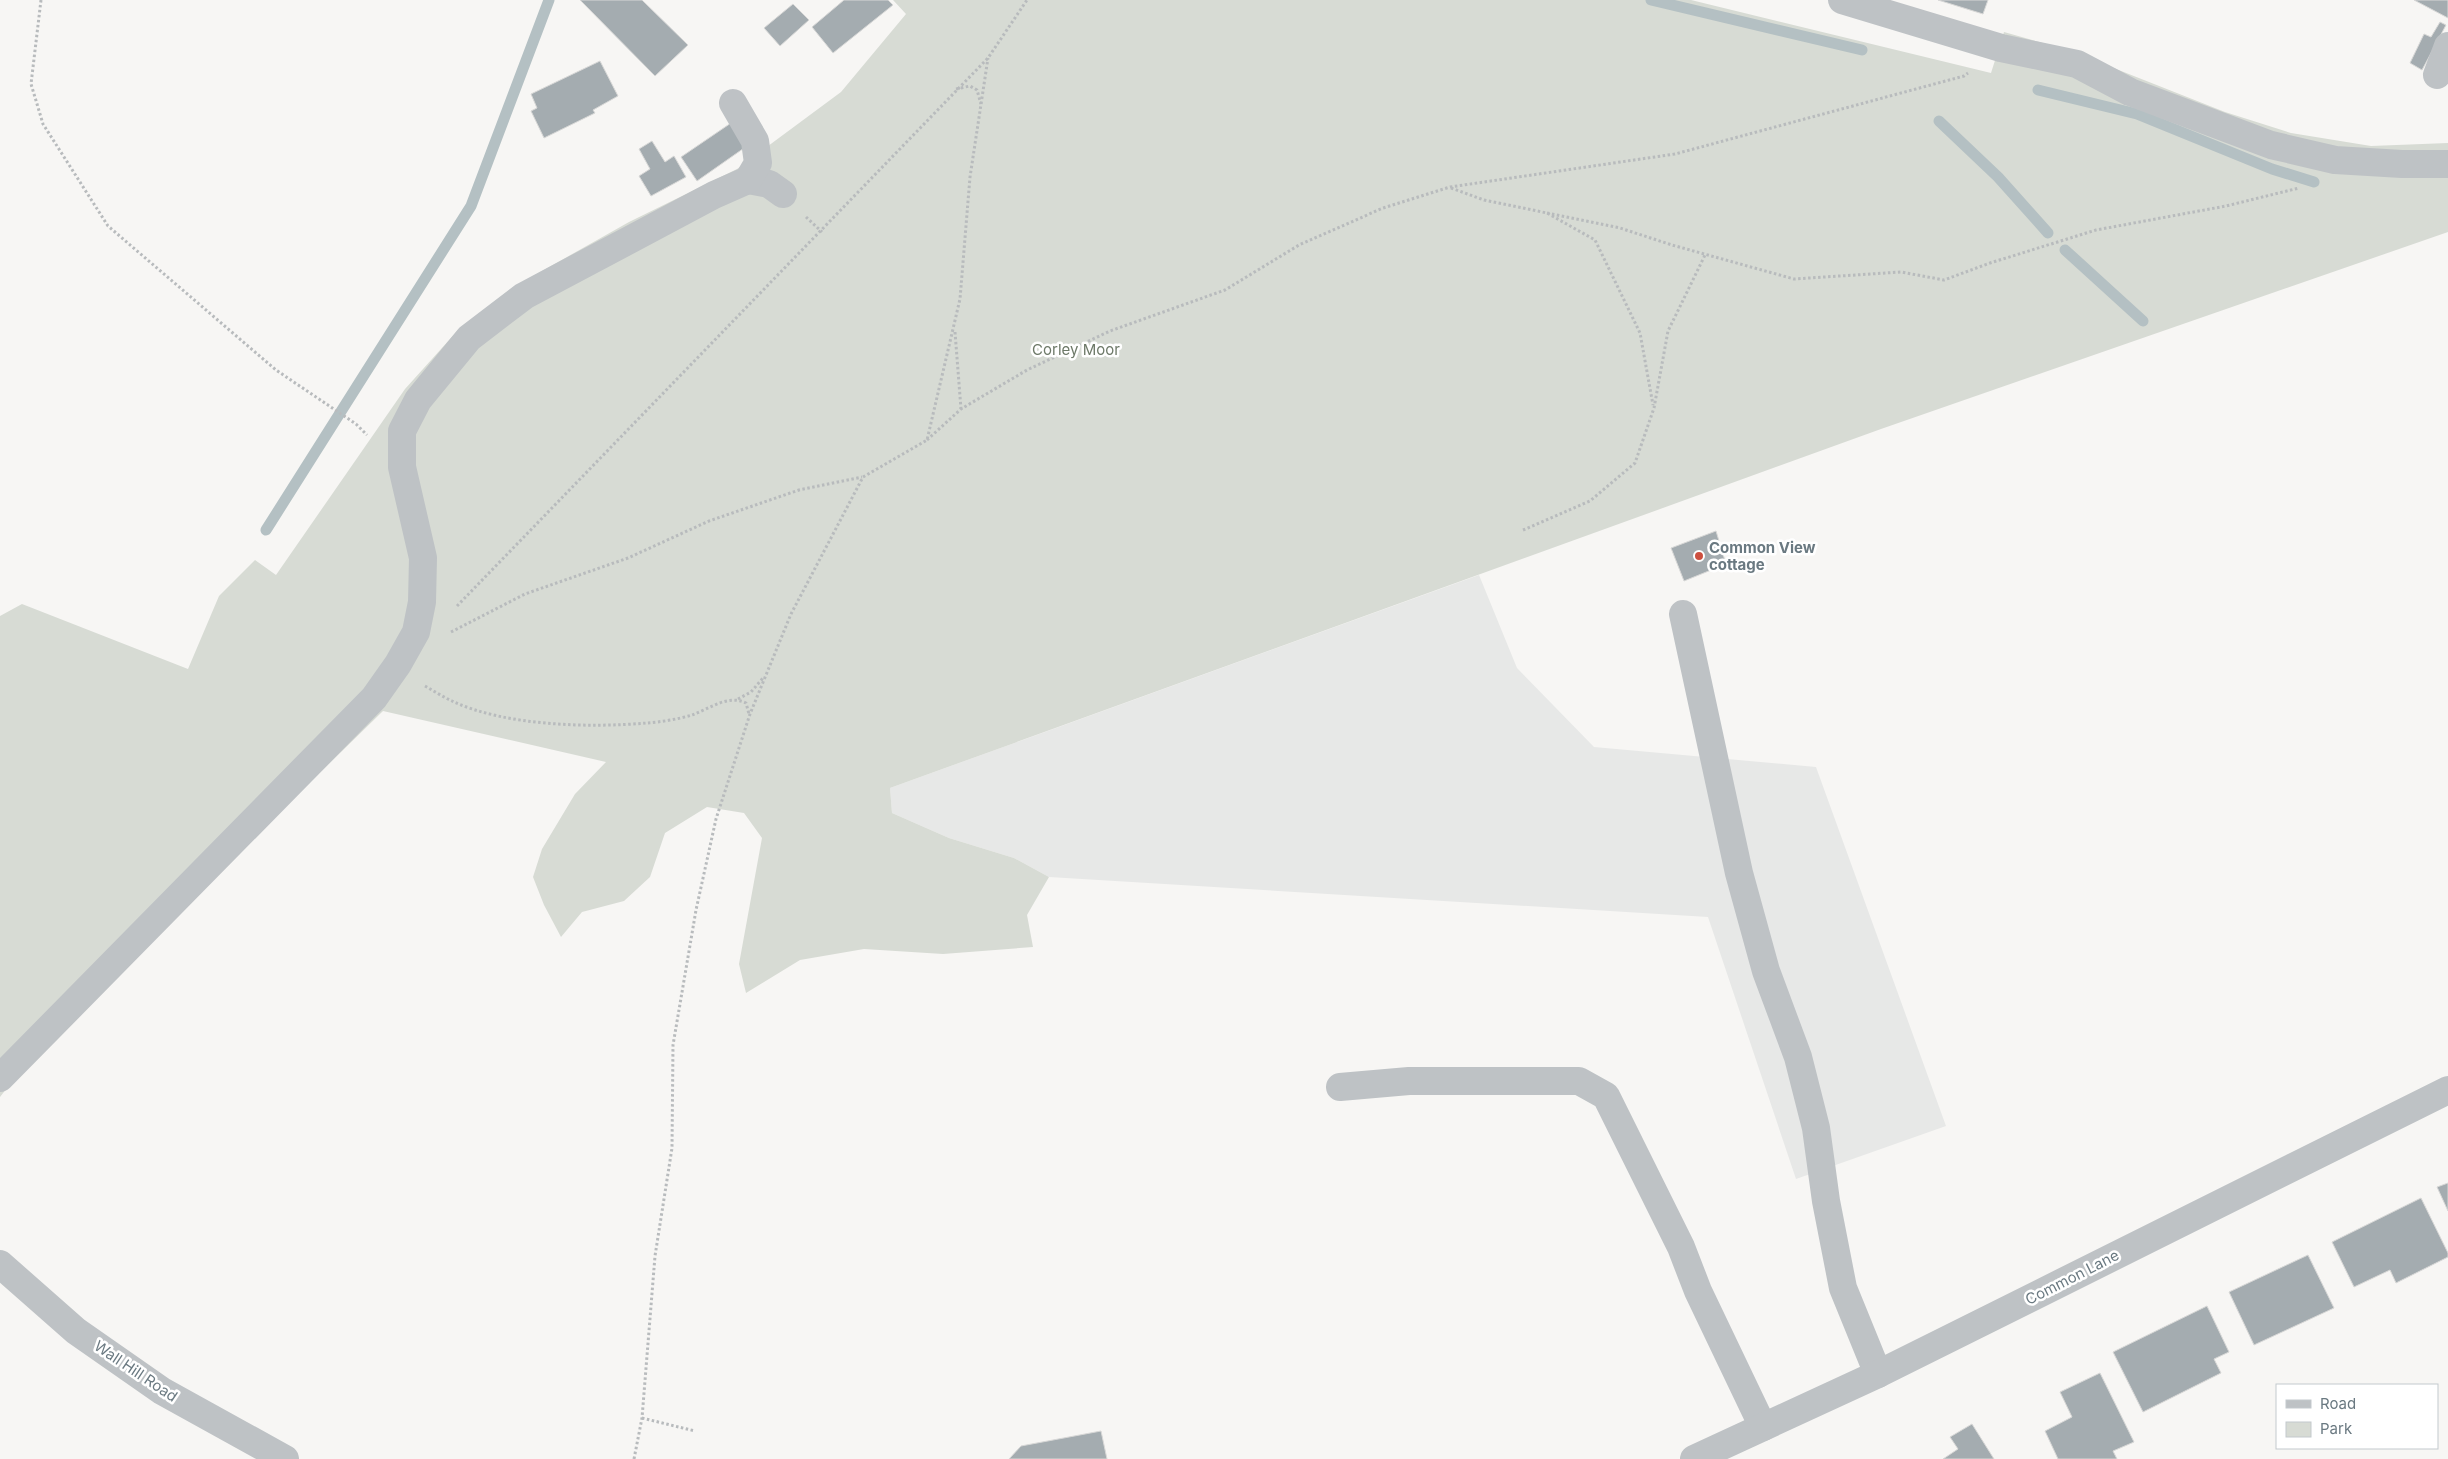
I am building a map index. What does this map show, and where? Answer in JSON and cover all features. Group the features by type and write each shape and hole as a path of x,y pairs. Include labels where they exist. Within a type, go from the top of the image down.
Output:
{"street":[{"path":"1842,0 1992,45 2077,64 2130,92 2271,145 2335,160 2402,164 2448,164"},
{"path":"2438,75 2448,46"},
{"path":"0,1078 367,705 393,672 416,632 422,602 423,558 402,467 402,431 418,400 469,338 524,296 714,195 748,180 758,164 755,142 733,103"},
{"path":"748,180 769,184 783,194"},
{"path":"1682,614 1739,873 1766,970 1798,1057 1816,1128 1826,1201 1843,1288 1878,1374"},
{"path":"1340,1087 1409,1080 1579,1081 1606,1096 1680,1247 1698,1291 1763,1427"},
{"name":"Common Lane","path":"1694,1459 1878,1374 2448,1090"},
{"name":"Wall Hill Road","path":"0,1264 76,1331 154,1386 285,1459"}],"path":[{"path":"41,0 31,84 43,124 108,226 276,370 356,424"},
{"path":"456,608 822,232 956,89 988,58 1027,0"},
{"path":"927,440 960,299 970,177 988,58"},
{"path":"448,633 525,594 628,558 709,521 799,490 863,477 927,440 961,409 1027,370 1110,331 1225,290 1300,245 1383,208 1450,187 1675,154 1913,91 1964,76 1970,71"},
{"path":"956,89 970,86 977,90 982,106"},
{"path":"1450,187 1484,200 1620,228 1705,255 1794,279 1901,272 1944,280 1990,263 2096,230 2226,206 2300,188"},
{"path":"1547,213 1595,240 1640,333 1654,408"},
{"path":"1523,530 1590,501 1635,463 1654,408 1668,331 1705,255"},
{"path":"954,328 961,409"},
{"path":"634,1459 642,1418 655,1256 672,1148 673,1045 696,910 716,819 750,714 791,614 863,477"},
{"path":"393,672 416,681 452,701 494,716 536,722 601,725 648,723 692,715 723,702 738,699 751,692 765,675"},
{"path":"738,699 746,703 750,714"},
{"path":"642,1418 695,1431"}],"shaded area":[{"path":"1479,575 1517,668 1594,747 1816,767 1946,1126 1796,1179 1708,917 1049,877 1014,858 949,838 892,813 890,788"}],"green space":[{"name":"Corley Moor","path":"893,0 1691,0 1991,73 2004,32 2068,50 2225,112 2291,133 2371,146 2448,143 2448,232 1881,429 890,788 892,813 949,838 1014,858 1049,877 1027,915 1033,947 943,954 864,949 800,960 746,993 739,964 762,838 744,813 707,807 665,833 650,877 624,901 582,912 561,937 544,905 533,877 542,849 575,794 606,762 383,711 123,965 14,1079 0,1097 0,616 22,604 188,669 219,596 255,560 276,575 405,389 459,329 512,288 629,222 737,169 841,92 906,14"}],"building":[{"path":"580,0 642,0 688,45 655,76"},
{"path":"844,0 888,0 893,5 833,53 812,27"},
{"path":"1938,0 1988,0 1983,14"},
{"path":"2414,0 2448,0 2448,18"},
{"path":"793,4 809,20 780,46 764,28"},
{"path":"2440,22 2446,25 2422,70 2410,63 2424,34 2431,37"},
{"path":"600,61 618,96 593,110 595,113 544,138 531,111 537,108 531,94"},
{"path":"731,123 747,146 697,181 681,157"},
{"path":"652,141 665,162 674,156 686,177 651,196 639,176 650,169 639,149"},
{"name":"Common View cottage","path":"1716,531 1726,564 1684,581 1671,548"},
{"path":"2448,1183 2448,1211 2437,1187"},
{"path":"2421,1198 2448,1253 2448,1257 2396,1283 2390,1270 2354,1287 2332,1242"},
{"path":"2308,1255 2334,1308 2254,1345 2229,1292"},
{"path":"2207,1306 2229,1352 2214,1359 2221,1373 2143,1412 2113,1352"},
{"path":"2100,1373 2134,1442 2113,1451 2117,1459 2058,1459 2045,1431 2072,1417 2060,1392"},
{"path":"1972,1424 1994,1459 1943,1459 1958,1449 1950,1437"},
{"path":"1101,1431 1107,1459 1009,1459 1021,1446"}],"waterway":[{"path":"266,530 471,206 549,0"},
{"path":"1651,0 1862,50"},
{"path":"2038,90 2137,114 2272,169 2314,182"},
{"path":"1939,121 1998,177 2048,233"},
{"path":"2065,250 2143,321"}],"place":[{"name":"Common View cottage","path":"1699,556"}]}
